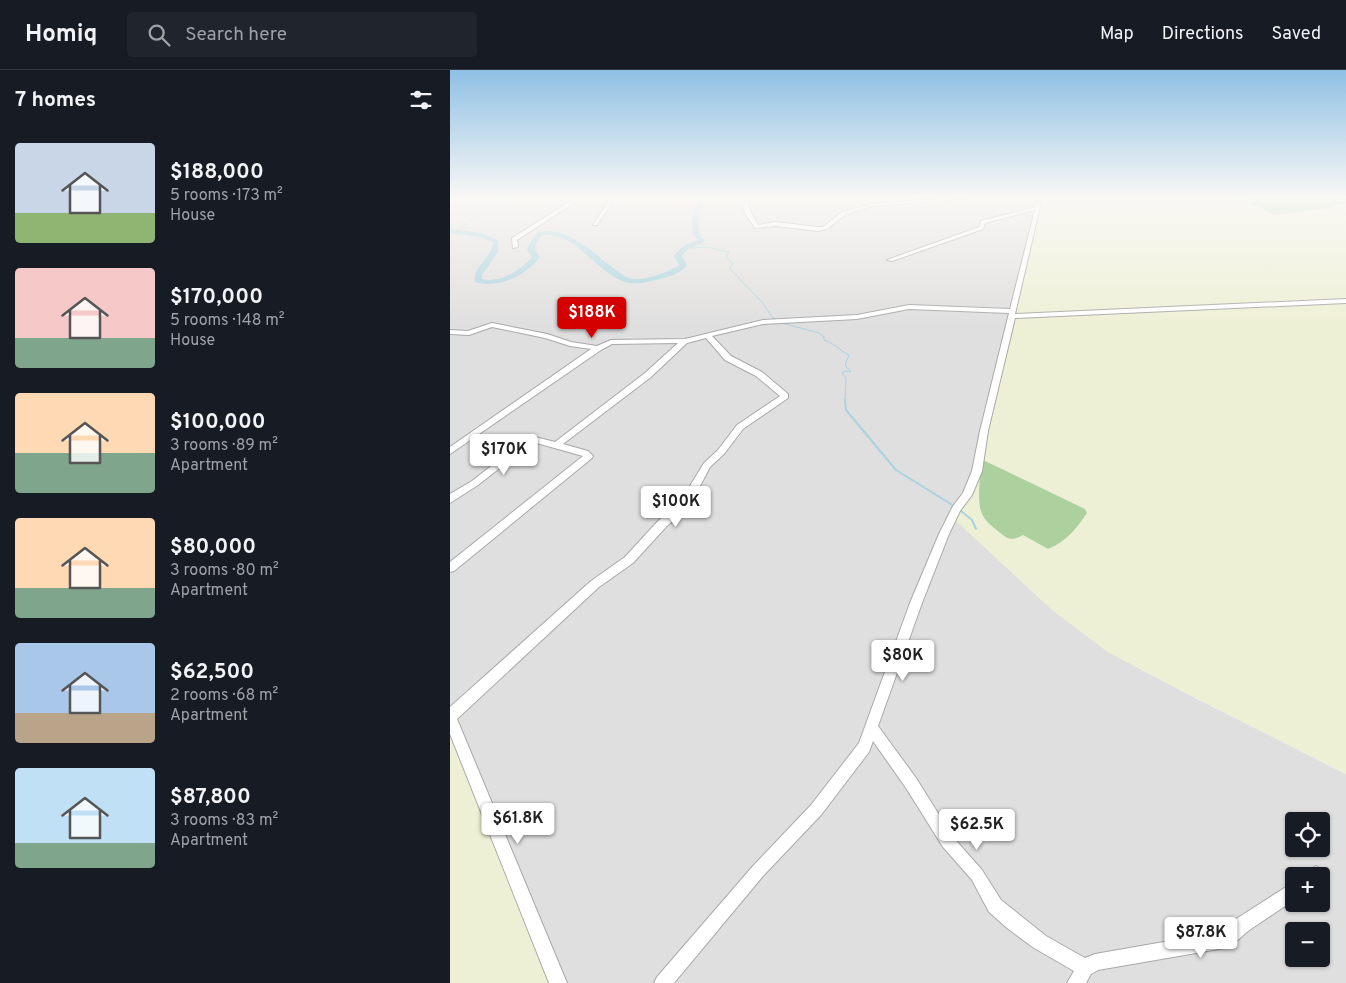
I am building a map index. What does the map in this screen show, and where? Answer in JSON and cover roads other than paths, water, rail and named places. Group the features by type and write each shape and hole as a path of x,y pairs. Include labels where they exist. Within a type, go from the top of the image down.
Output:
{"street":[{"path":"514,241 515,247"},
{"path":"890,260 945,241"},
{"path":"663,983 758,870 816,810 850,768 864,747 916,603 944,534 956,510 967,495 978,471 984,431 1013,314 1028,241"},
{"path":"450,451 598,348 611,342 684,341 770,321 857,317 908,307 1013,314 1346,301"},
{"path":"450,332 469,332 492,325 547,336 570,344 598,348"},
{"path":"558,983 450,717 595,584 630,560 662,524 698,493 695,486 700,475 735,432 746,422 785,396 759,374 728,358 708,336"},
{"path":"556,445 648,375 684,341"},
{"path":"450,499 475,483 532,439 586,453 589,456 450,568"},
{"path":"872,729 911,784 948,842 977,875 995,906 1040,942 1085,968"},
{"path":"1076,983 1085,968 1096,962 1225,940 1242,925 1285,896"}],"waterway":[{"path":"495,241 495,252 481,270 478,280 493,282 518,273 536,257 531,250 535,241"},
{"path":"570,241 619,276 633,281 647,280 680,269 683,265 678,256 683,249 702,241"},
{"path":"689,245 692,248 707,247 729,252 726,257 733,263 730,269 762,302 772,317 778,320"},
{"path":"782,323 819,333 824,337 824,340 849,355 845,365 851,372 845,371 842,373 846,378 845,400"},
{"path":"845,400 846,410 896,470 954,506"},
{"path":"961,511 972,520 976,529"}]}
